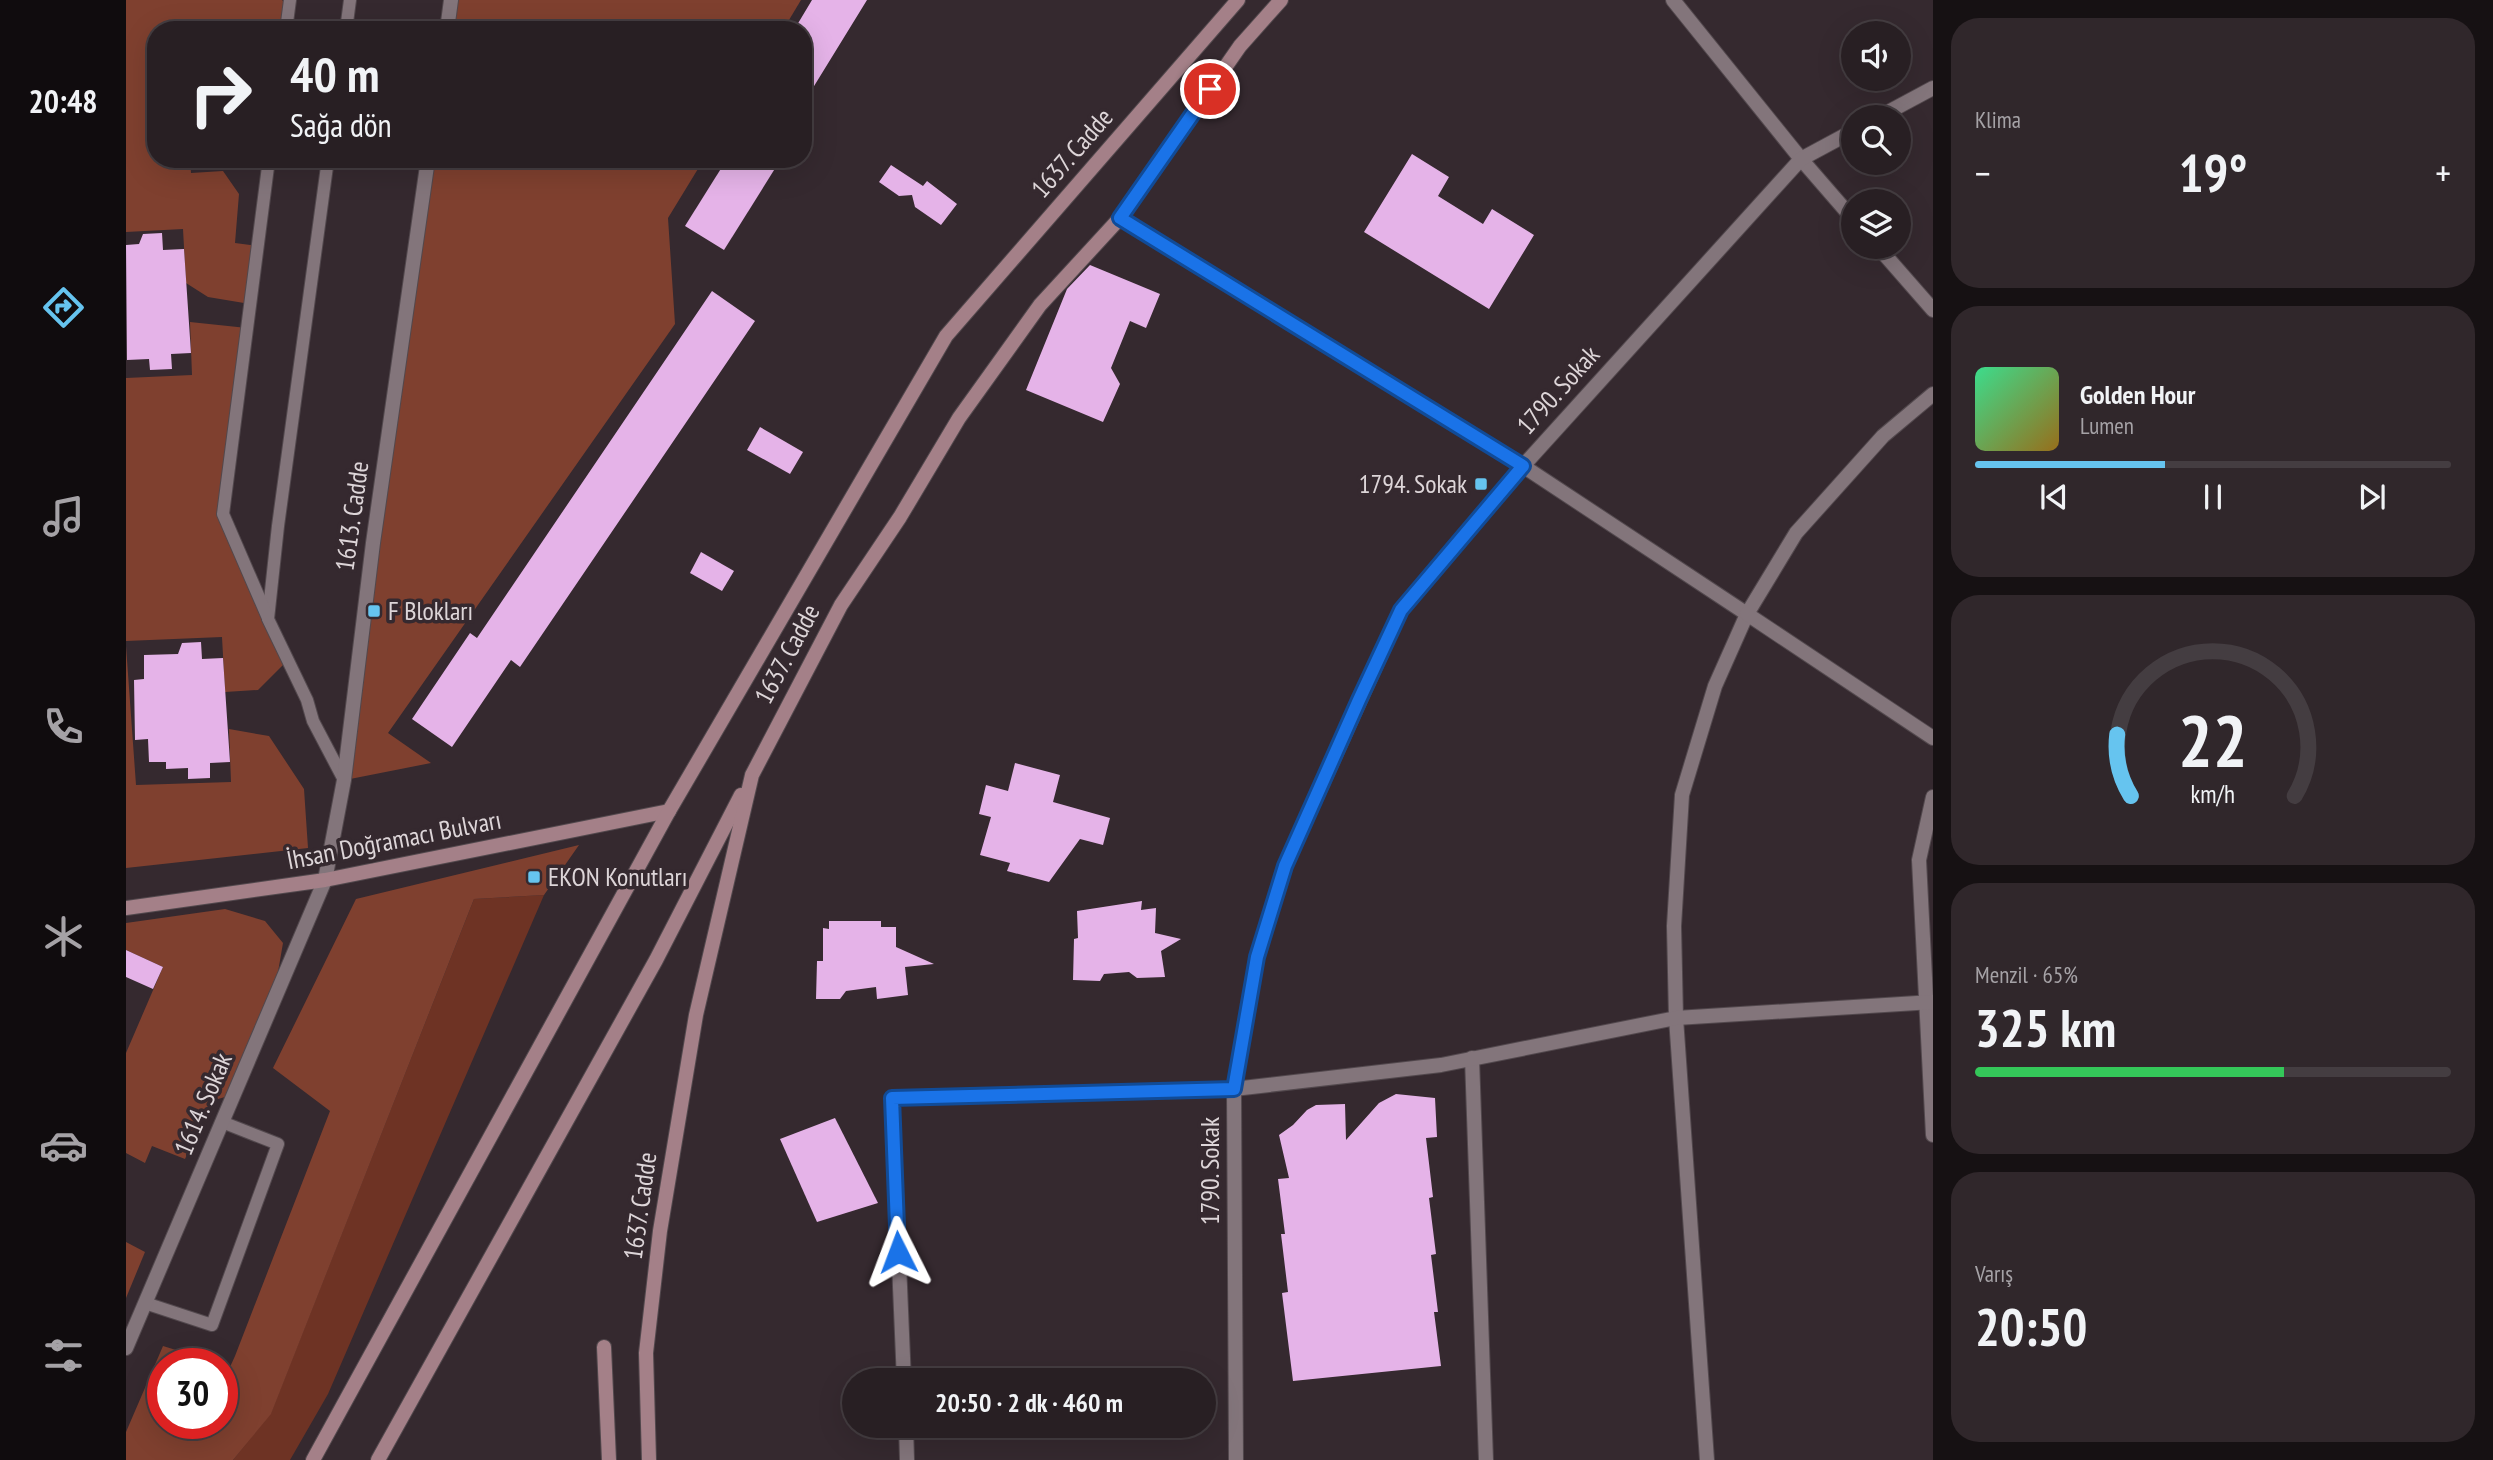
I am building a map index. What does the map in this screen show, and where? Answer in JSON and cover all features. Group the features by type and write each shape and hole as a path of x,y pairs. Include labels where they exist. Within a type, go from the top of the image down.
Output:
{"street":[{"path":"448,21 451,0"},
{"name":"1637. Cadde","path":"313,1460 669,811 946,336 1238,0"},
{"name":"1637. Cadde","path":"649,1460 646,1353 660,1231 696,1015 751,775 841,605 900,517 959,418 1040,305 1120,218 1240,46 1281,0"},
{"path":"1673,0 1841,205"},
{"path":"1901,105 1933,88"},
{"name":"1790. Sokak","path":"1236,1460 1234,1089 1257,957 1285,866 1359,700 1401,610 1523,466 1801,159 1841,137"},
{"name":"1613. Cadde","path":"325,880 345,779 373,543 427,168"},
{"path":"1120,218 1523,466 1933,738"},
{"path":"1888,259 1933,310"},
{"path":"1707,1460 1676,1018 1674,926 1682,795 1715,686 1746,614 1796,533 1883,436 1933,394"},
{"path":"378,1460 656,960 751,775"},
{"path":"1933,797 1919,860 1930,1003 1933,1135"},
{"name":"İhsan Doğramacı Bulvarı","path":"126,908 325,880 669,811"},
{"name":"1614. Sokak","path":"126,1348 325,880"},
{"path":"903,1368 892,1098 1234,1089 1441,1065 1676,1018 1930,1003"},
{"path":"1472,1058 1486,1460"},
{"path":"604,1347 609,1460"},
{"path":"906,1438 907,1460"}],"lane":[{"path":"287,21 290,0"},
{"path":"347,21 350,0"},
{"path":"268,168 223,514 268,619 307,700 313,721 345,779"},
{"path":"268,619 278,526 327,168"},
{"path":"145,1303 212,1325 278,1143 222,1122"}],"shaded area":[{"path":"126,0 282,0 289,7 287,21 147,21 147,168 191,168 191,173 223,171 239,194 235,243 258,246 250,304 208,297 186,283 183,229 126,232"},
{"path":"452,0 801,0 788,21 449,21"},
{"path":"429,168 699,168 668,218 675,324 388,733 431,763 345,780"},
{"path":"190,322 247,328 223,514 288,660 258,690 225,692 222,637 126,641 126,378 192,375"},
{"path":"126,646 136,785 231,782 229,729 269,736 304,789 308,848 126,868"},
{"path":"579,845 544,895 474,899 271,1414 233,1460 126,1460 126,1432 147,1383 147,1439 238,1439 238,1348 330,1111 273,1068 356,899"},
{"path":"544,895 328,1394 290,1460 233,1460 271,1413 474,899"},
{"path":"225,909 265,921 283,943 278,972 225,1097 211,1101 185,1159 152,1146 145,1163 126,1153 126,1053 163,967 126,950 126,923"},
{"path":"126,1242 145,1252 126,1298"}],"building":[{"path":"812,0 867,0 812,89 812,21 799,21"},
{"path":"1412,154 1449,177 1438,196 1483,224 1492,209 1534,235 1489,309 1364,232"},
{"path":"891,165 923,186 927,181 957,204 941,225 915,207 912,195 899,196 879,182"},
{"path":"721,168 775,168 724,250 685,226"},
{"path":"162,233 163,250 184,249 191,353 171,354 172,369 150,370 149,359 127,360 126,245 139,244 143,234"},
{"path":"1090,265 1160,294 1146,328 1130,321 1111,368 1120,384 1103,422 1026,390 1067,289"},
{"path":"712,291 755,321 520,667 511,660 452,747 412,719 470,633 477,638"},
{"path":"760,427 803,452 790,474 747,450"},
{"path":"701,552 734,571 722,591 690,573"},
{"path":"201,642 202,659 223,658 230,762 210,763 210,778 188,779 188,768 166,769 166,762 149,762 148,739 135,740 134,680 144,679 144,655 178,654 182,643"},
{"path":"1015,763 1060,775 1053,802 1110,818 1103,845 1080,839 1049,882 1007,871 1010,863 980,855 991,817 979,814 986,785 1008,791"},
{"path":"1142,901 1141,910 1156,908 1155,933 1181,939 1161,951 1165,977 1137,978 1129,972 1104,974 1100,981 1073,980 1074,939 1078,938 1077,911"},
{"path":"829,921 881,921 881,927 896,927 896,947 934,964 905,967 908,995 877,999 876,987 846,991 840,999 816,999 817,961 823,961 823,928 829,929"},
{"path":"126,950 163,967 153,989 126,977"},
{"path":"1396,1094 1435,1098 1437,1137 1426,1138 1433,1197 1429,1198 1436,1254 1431,1255 1438,1312 1434,1312 1441,1366 1293,1381 1282,1293 1288,1292 1281,1234 1285,1234 1278,1179 1289,1178 1279,1135 1316,1105 1345,1104 1346,1140 1379,1103"},
{"path":"835,1118 878,1203 817,1222 780,1139"}],"place":[{"name":"1794. Sokak","path":"1481,484"},
{"name":"F Blokları","path":"374,611"},
{"name":"EKON Konutları","path":"534,877"}],"route":[{"path":"898,1252 892,1098 1234,1089 1257,957 1285,866 1359,700 1401,610 1523,466 1120,218 1210,89"}]}
